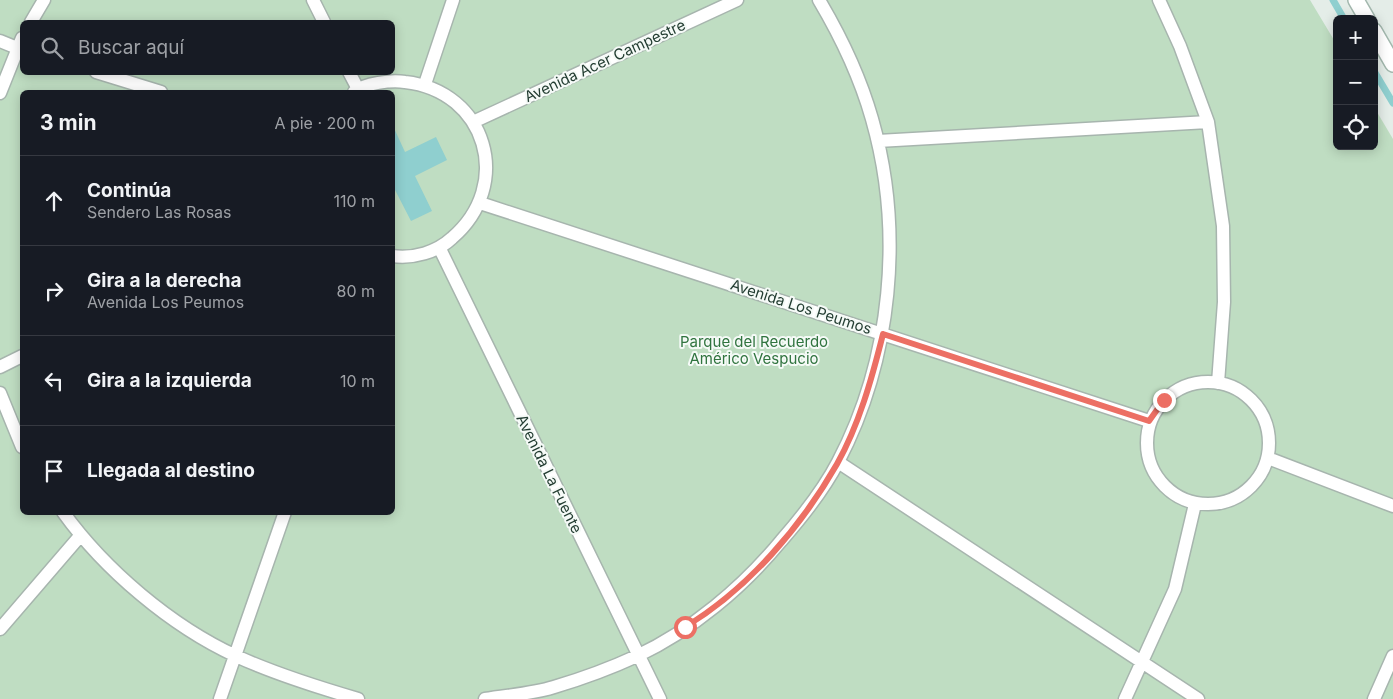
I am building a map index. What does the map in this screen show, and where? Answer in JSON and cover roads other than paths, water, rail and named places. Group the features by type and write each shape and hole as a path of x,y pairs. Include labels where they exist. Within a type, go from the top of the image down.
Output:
{"street":[{"path":"1356,0 1365,15"},
{"path":"1378,38 1393,64"}],"lane":[{"path":"32,20 44,0"},
{"path":"313,0 323,20"},
{"path":"425,84 453,0"},
{"name":"Avenida Acer Campestre","path":"473,122 737,0"},
{"path":"485,699 553,688 637,656 700,618 756,570 804,514 838,462 861,409 883,334 891,244 878,141 853,66 819,0"},
{"path":"1158,0 1180,46 1208,122 1222,226 1224,302 1218,383"},
{"path":"0,41 20,45"},
{"path":"0,93 20,47"},
{"path":"106,75 154,90"},
{"path":"350,75 356,90"},
{"path":"360,90 398,81 425,84 442,92 459,104 473,122 485,148 487,176 480,203 465,227 440,249 421,254 395,256"},
{"path":"878,141 1208,122"},
{"name":"Avenida Los Peumos","path":"480,203 1149,421"},
{"name":"Avenida La Fuente","path":"440,249 637,656 660,699"},
{"path":"0,367 20,357"},
{"path":"1194,382 1218,383 1232,385 1248,395 1261,410 1268,428 1268,458 1255,484 1238,497 1219,504 1196,504 1164,486 1153,470 1147,451 1149,421 1164,400 1178,389 1194,382"},
{"path":"0,393 20,442"},
{"path":"1268,458 1393,506"},
{"path":"838,462 1142,664 1198,699"},
{"path":"1125,699 1175,589 1196,504"},
{"path":"64,515 80,536 133,588 186,627 236,656 306,683 358,699"},
{"path":"220,699 284,515"},
{"path":"0,629 80,536"},
{"path":"1374,699 1393,656"}],"water":[{"path":"395,130 405,152 436,137 447,160 415,176 432,211 411,221 395,190"}],"waterway":[{"path":"1333,0 1342,15"},
{"path":"1378,78 1393,103"}],"park label":[{"name":"Parque del Recuerdo Américo Vespucio","path":"754,350"}]}
